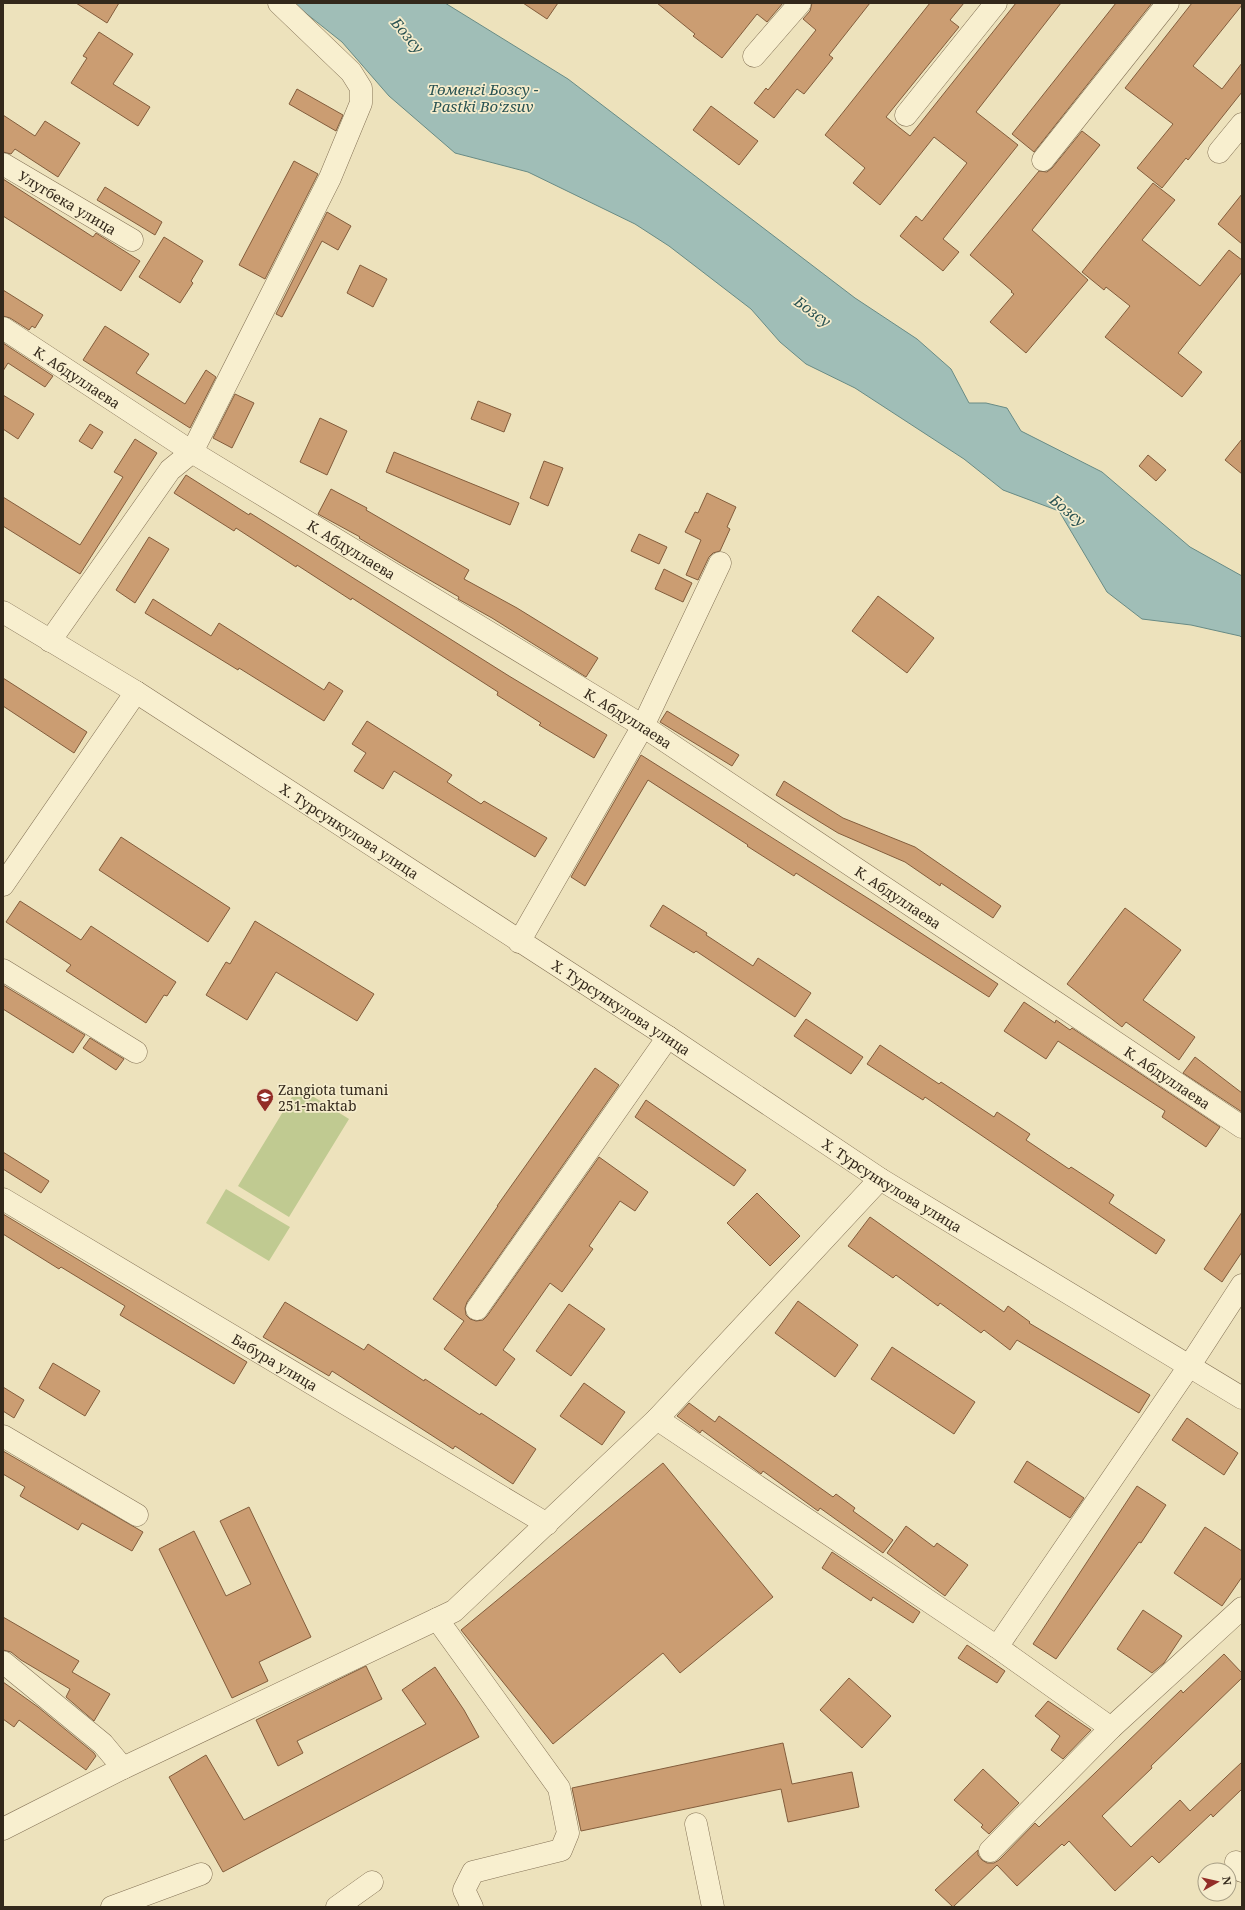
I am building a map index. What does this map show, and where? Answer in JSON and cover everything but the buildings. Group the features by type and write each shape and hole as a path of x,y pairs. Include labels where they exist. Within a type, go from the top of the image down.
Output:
{"street":[{"path":"50,641 170,470 192,452 330,178 361,103 361,88 351,72 279,3"},
{"path":"754,56 800,3"},
{"path":"906,115 996,3"},
{"path":"1042,160 1168,3"},
{"path":"1219,152 1242,124"},
{"name":"Улугбека улица","path":"3,164 132,240"},
{"name":"К. Абдуллаева","path":"3,328 192,452 643,726 1242,1127"},
{"path":"519,942 643,726 720,562"},
{"name":"Х. Турсункулова улица","path":"3,612 136,692 519,942 668,1037 880,1179 1190,1365 1242,1398"},
{"path":"3,886 136,692"},
{"path":"3,970 136,1052"},
{"path":"477,1309 668,1037"},
{"path":"3,1829 123,1768 454,1611 657,1419 880,1179"},
{"name":"Бабура улица","path":"3,1199 547,1524"},
{"path":"997,1648 1190,1365 1242,1285"},
{"path":"657,1419 997,1648 1111,1728"},
{"path":"3,1436 138,1515"},
{"path":"990,1851 1111,1728 1242,1608"},
{"path":"437,1619 559,1788 568,1833 561,1850 473,1872 464,1890 472,1907"},
{"path":"3,1662 103,1744 123,1768"},
{"path":"696,1824 713,1907"},
{"path":"112,1907 202,1874"},
{"path":"337,1907 372,1882"}],"green space":[{"path":"298,1087 349,1119 289,1217 238,1186"},
{"path":"226,1189 290,1227 269,1261 206,1223"}],"water":[{"name":"Төменгі Бозсу - Pastki Boʻzsuv","path":"293,3 445,3 568,79 855,298 917,339 951,369 969,403 986,403 1007,408 1021,431 1102,472 1190,547 1242,576 1242,638 1240,636 1191,625 1142,619 1107,592 1059,511 1003,490 964,459 855,388 806,364 780,342 751,309 669,246 635,224 528,172 455,153 389,96 342,42"}],"place":[{"name":"Zangiota tumani 251-maktab","path":"265,1112"}],"water label":[{"name":"Бозсу","path":"408,35"},
{"name":"Бозсу","path":"813,311"},
{"name":"Бозсу","path":"1068,510"}]}
